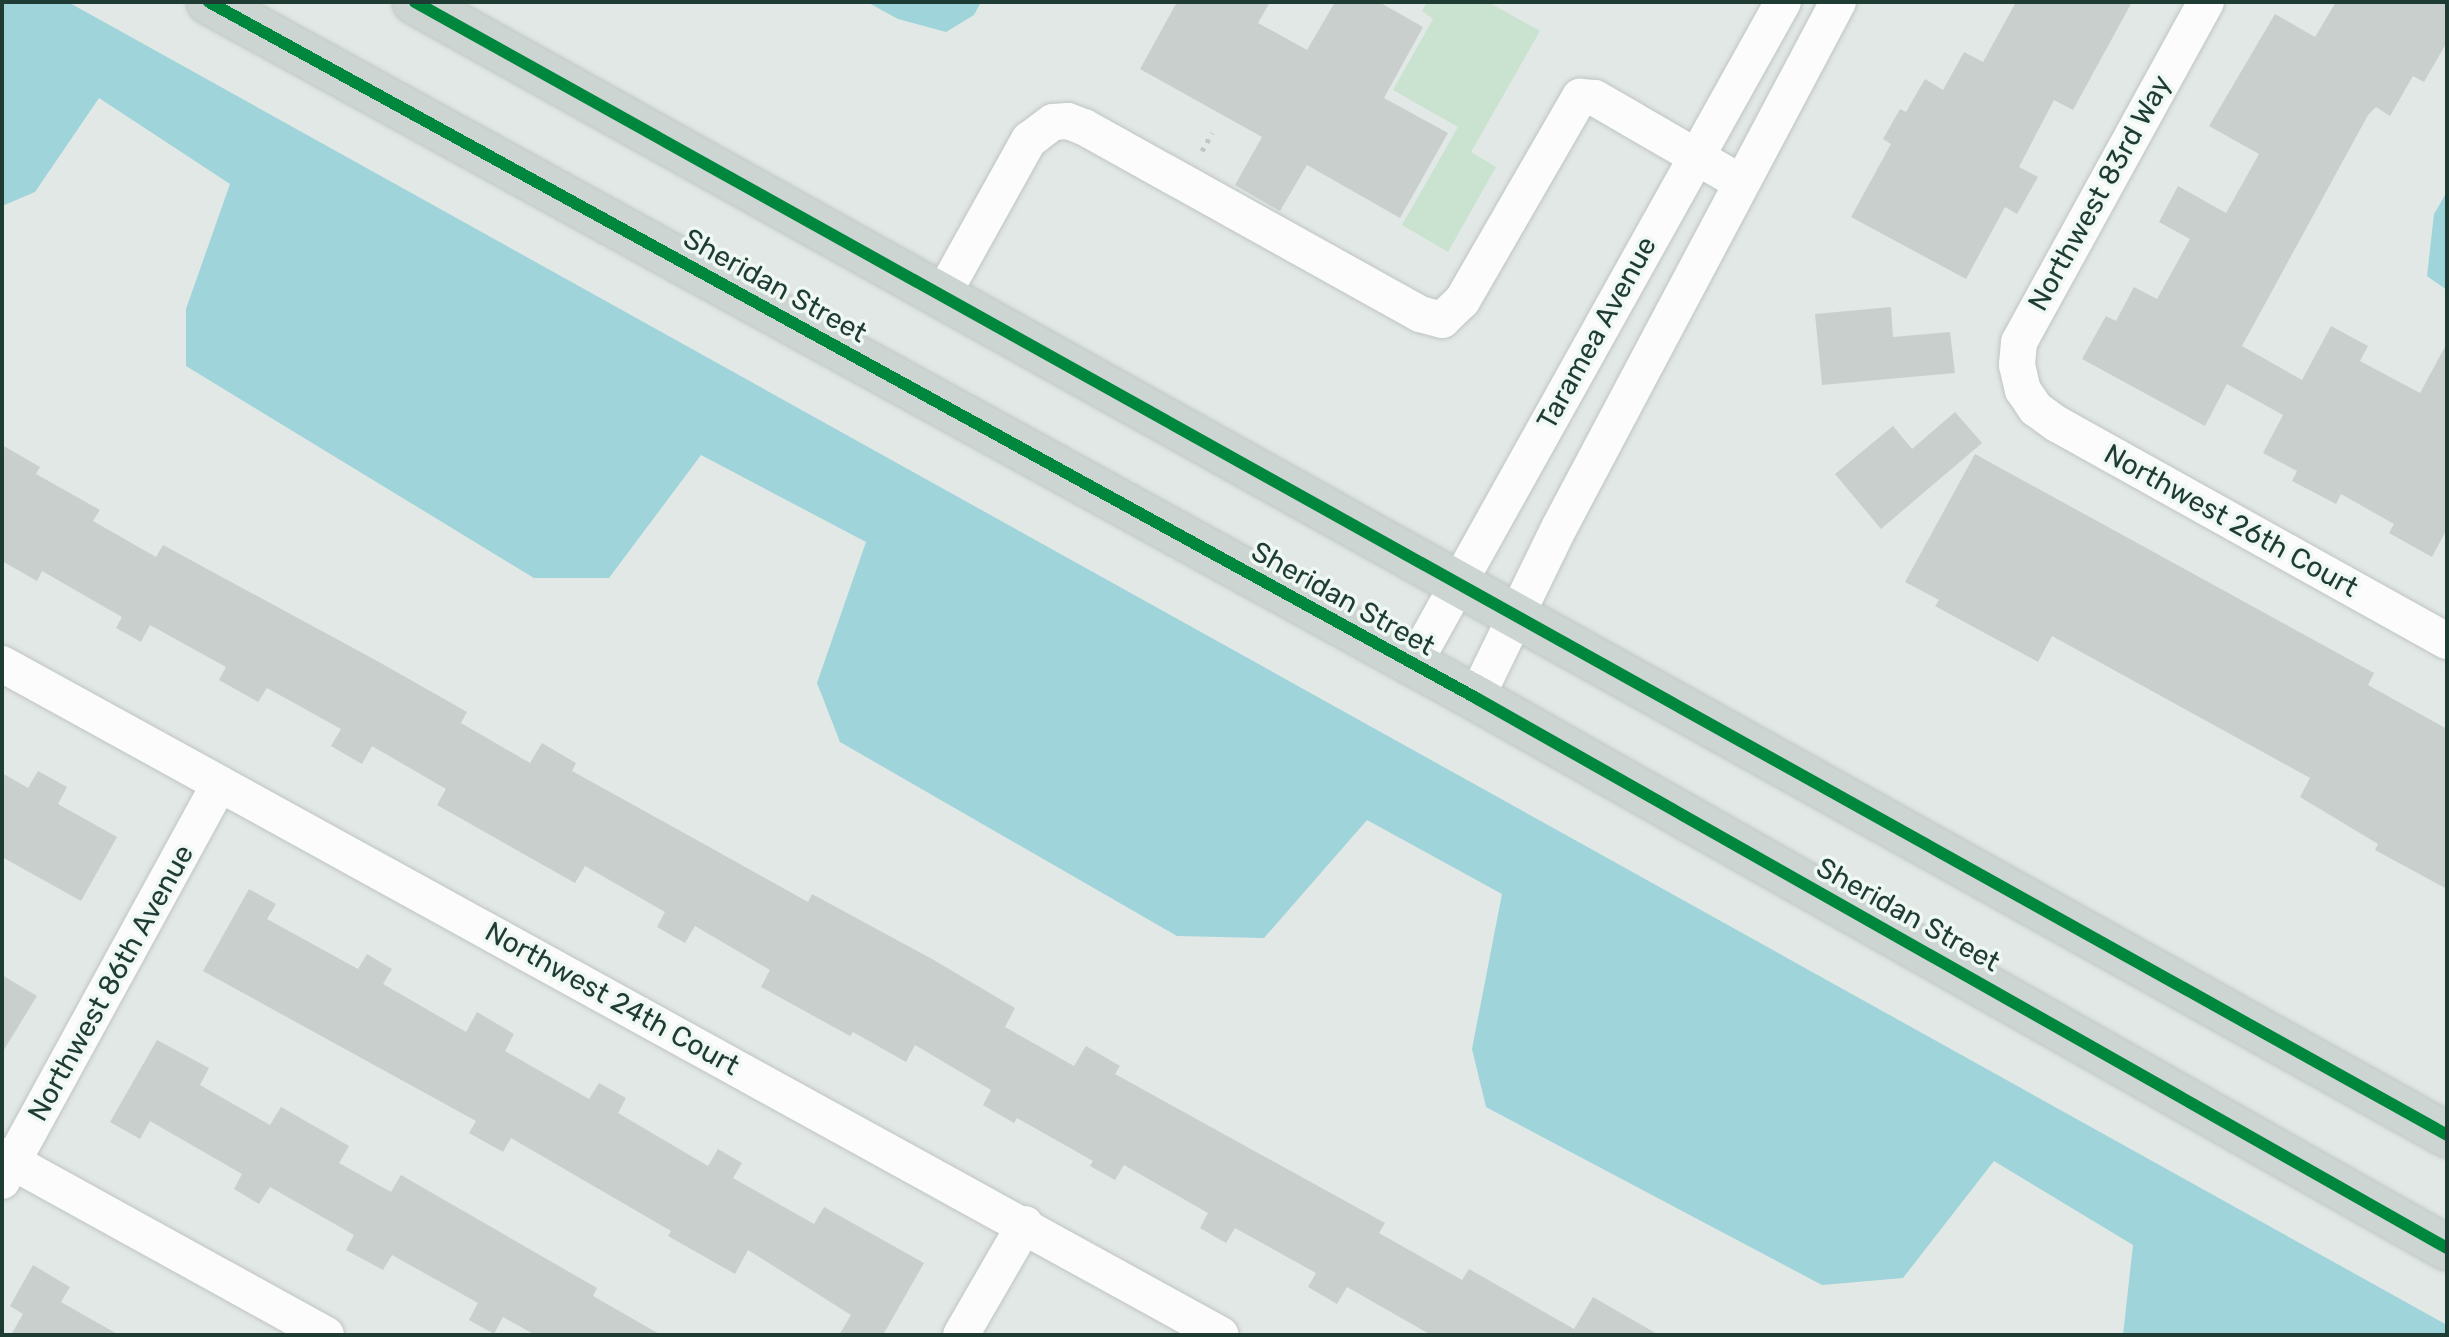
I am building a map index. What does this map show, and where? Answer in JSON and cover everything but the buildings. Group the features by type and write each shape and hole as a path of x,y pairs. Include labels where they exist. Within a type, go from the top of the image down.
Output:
{"main road":[{"name":"Sheridan Street","path":"209,2 1476,698 2447,1248"},
{"path":"415,2 2447,1135"}],"street":[{"name":"Taramea Avenue","path":"1413,665 1456,583 1783,2"},
{"name":"Northwest 83rd Way","path":"2023,390 2017,365 2019,342 2206,2"},
{"name":"Taramea Avenue","path":"1476,698 1740,182 1830,17"},
{"path":"942,296 1029,140 1053,122 1068,121 1084,127 1420,314 1442,320 1462,301 1580,97 1595,98 1740,182"},
{"name":"Northwest 26th Court","path":"2023,390 2036,409 2057,424 2447,641"},
{"name":"Northwest 24th Court","path":"2,664 1025,1224 1221,1335"},
{"name":"Northwest 86th Avenue","path":"5,1166 219,785"},
{"path":"5,1166 326,1335"},
{"path":"961,1335 1025,1224"}],"green space":[{"path":"1427,2 1488,2 1540,31 1471,152 1496,167 1448,252 1402,225 1458,127 1393,90 1433,19 1422,11"}],"water":[{"path":"2,2 68,2 2447,1325 2447,1335 2123,1335 2133,1245 1994,1161 1903,1278 1822,1285 1486,1107 1472,1049 1502,894 1367,820 1264,938 1177,936 840,742 817,683 866,542 701,455 609,578 534,578 186,366 186,309 230,184 99,98 35,192 2,206"},
{"path":"867,2 981,2 974,15 946,32 898,19"},
{"path":"2447,192 2447,290 2427,276 2434,214"}],"cycle path":[{"path":"209,2 1476,698 2447,1248"},
{"path":"415,2 2447,1135"}]}
